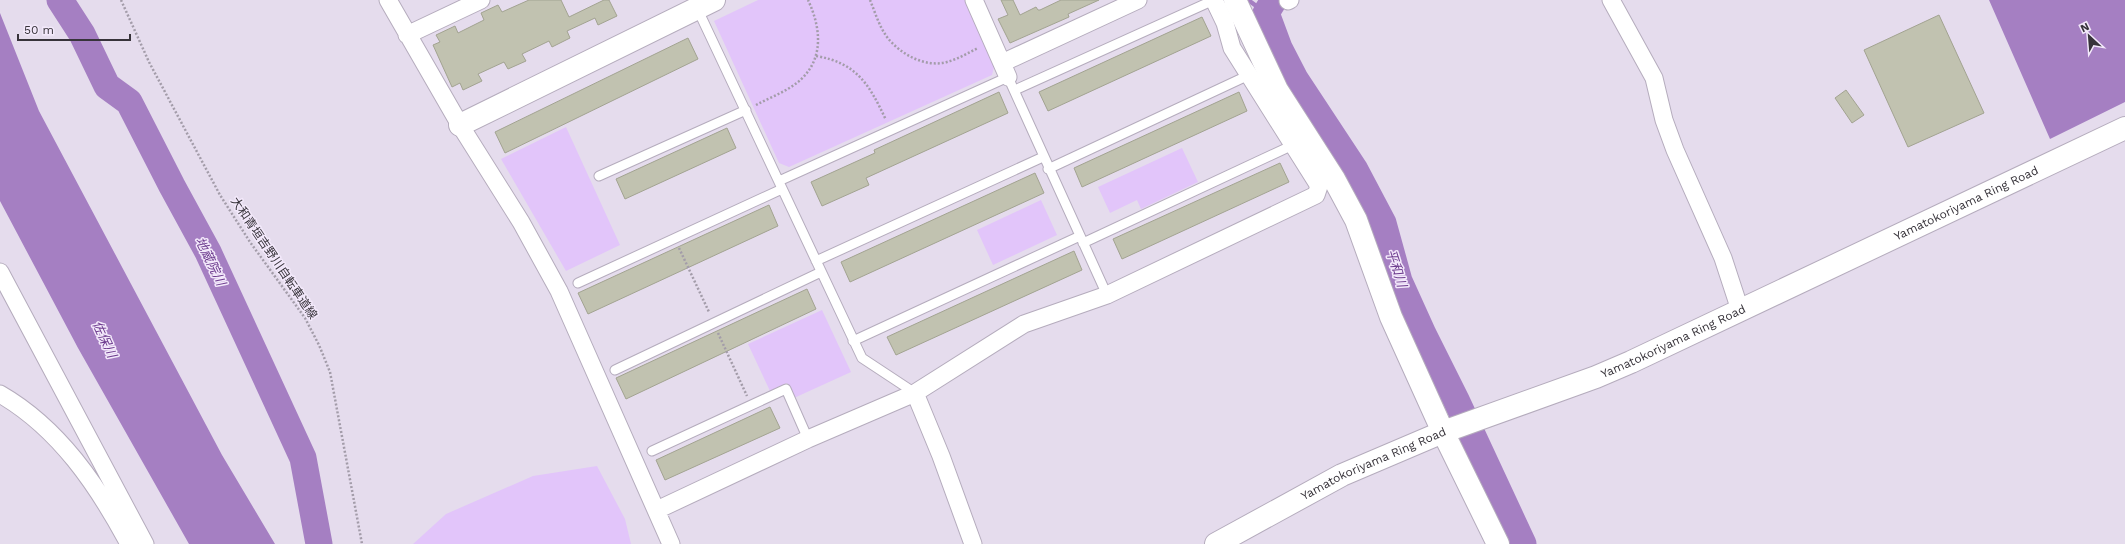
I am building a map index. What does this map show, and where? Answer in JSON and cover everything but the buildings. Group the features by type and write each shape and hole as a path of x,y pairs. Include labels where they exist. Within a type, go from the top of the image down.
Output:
{"main road":[{"path":"1235,0 1278,90 1334,179 1356,220 1388,310 1461,425 1498,544"},
{"path":"460,125 702,3"},
{"name":"Yamatokoriyama Ring Road","path":"1216,544 1342,475 1461,425 1596,377 2125,128"}],"street":[{"path":"388,0 460,125 521,222 558,291 671,544"},
{"path":"407,35 481,0"},
{"path":"974,0 1008,76 1138,0"},
{"path":"657,510 808,439 915,394 1024,324 1107,295 1316,195 1319,186 1232,48 1225,23 1214,0"},
{"path":"1611,0 1654,78 1664,120 1675,150 1723,258 1740,310"},
{"path":"0,272 145,544"},
{"path":"0,394 39,424 66,449 85,473 109,508 129,544"},
{"path":"915,394 941,456 973,544"}],"lane":[{"path":"578,283 1008,76 1214,0"},
{"path":"702,3 746,110 862,358 915,394"},
{"path":"1048,169 1248,75"},
{"path":"1008,76 1048,169 1107,295"},
{"path":"599,176 746,110"},
{"path":"853,341 1293,145"},
{"path":"816,261 1043,157"},
{"path":"615,370 821,272"},
{"path":"652,451 786,389 808,439"}],"path":[{"name":"大和青垣吉野川自転車道線","path":"121,0 149,62 220,195 250,242 305,318 319,345 330,372 362,544"},
{"path":"760,102 791,87 799,81 806,73 816,56 818,46 818,24 808,0"},
{"path":"870,0 887,37 904,53 916,59 938,63 946,62 993,41"},
{"path":"816,56 839,62 858,74 871,90 886,121"}],"shaded area":[{"path":"758,0 965,0 995,63 992,75 789,167 779,163 714,21"},
{"path":"566,127 620,245 566,271 501,159"},
{"path":"1182,148 1198,182 1141,209 1137,200 1110,213 1098,187"},
{"path":"1041,200 1057,235 993,265 977,230"},
{"path":"822,310 851,372 794,398 787,383 770,391 748,344"},
{"path":"597,466 625,519 631,544 413,544 446,514 533,476"}],"water":[{"path":"1989,0 2125,0 2125,102 2050,139"},
{"name":"佐保川","path":"0,13 39,111 222,455 275,544 189,544 78,348 0,201"}],"waterway":[{"name":"地蔵院川","path":"60,0 82,34 107,86 129,102 208,252 303,458 319,544"},
{"path":"1248,0 1266,13"},
{"name":"平和川","path":"1274,0 1266,13 1279,48 1295,79 1355,170 1383,223 1399,281 1523,544"}]}
